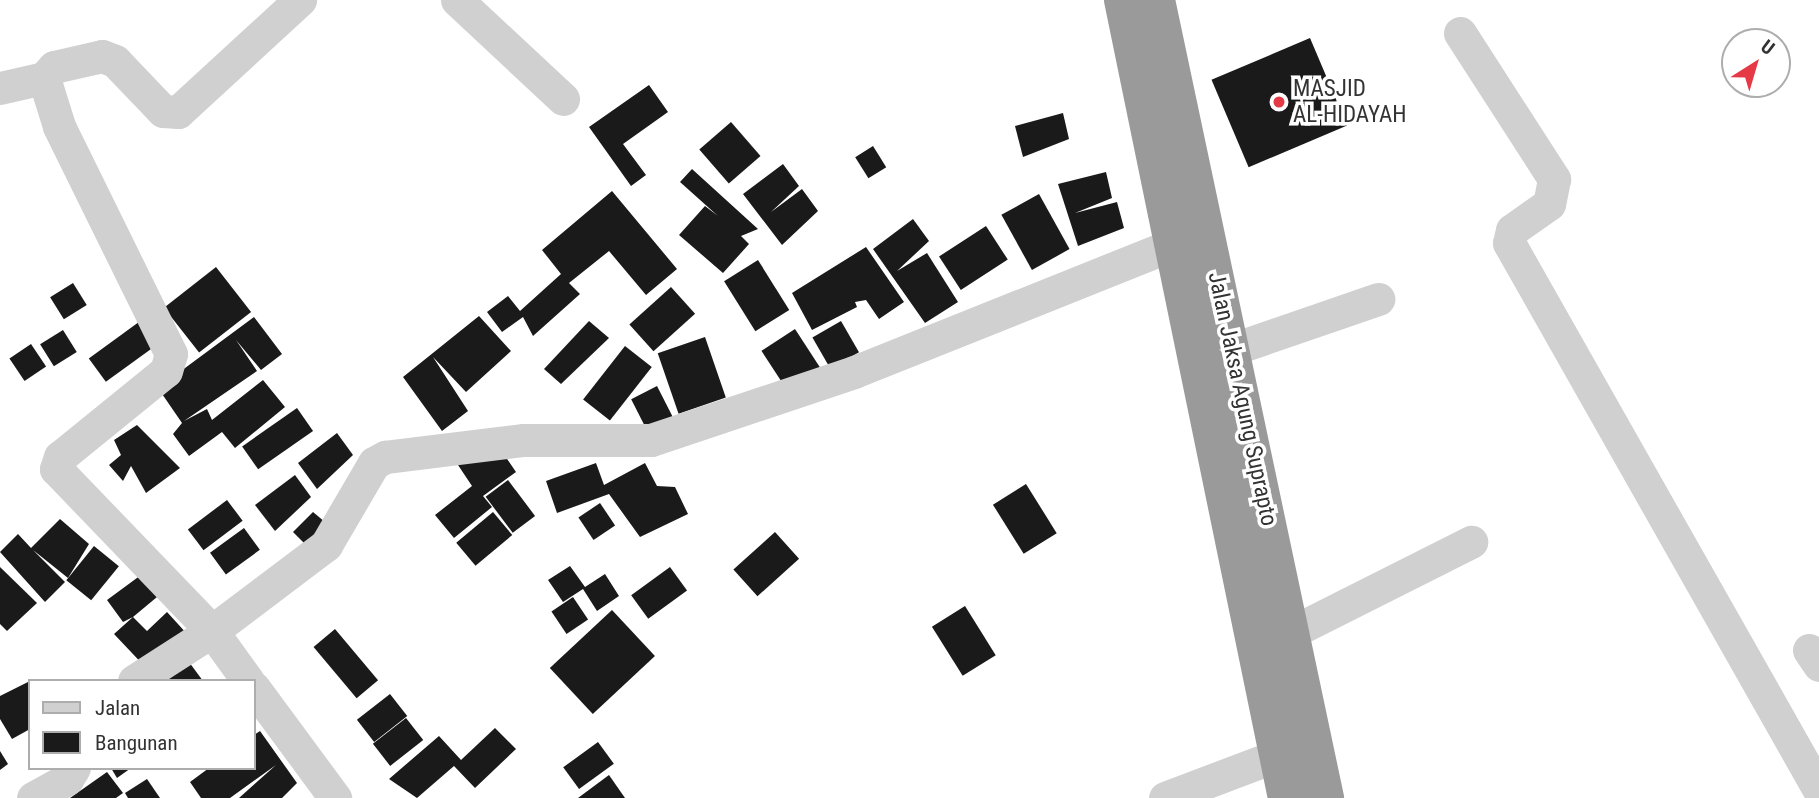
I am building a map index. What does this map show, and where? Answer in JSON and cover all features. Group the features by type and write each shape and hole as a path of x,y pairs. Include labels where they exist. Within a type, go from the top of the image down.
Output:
{"highway":[{"name":"Jalan Jaksa Agung Suprapto","path":"1123,0 1191,236 1230,350 1325,798"},
{"name":"Jalan Jaksa Agung Suprapto","path":"1156,0 1191,236 1287,798"}],"street":[{"path":"0,89 44,78 54,68 102,56 115,61 163,110 178,112 300,0"},
{"path":"457,0 563,99"},
{"path":"1460,33 1554,179 1549,204 1513,230 1509,243 1819,790"},
{"path":"44,78 59,125 171,354 166,371 60,457 56,469 212,631 247,679"},
{"path":"137,679 212,631 326,545 374,463 385,457 524,440 651,440 854,372 1191,236"},
{"path":"1230,350 1378,299"},
{"path":"1290,633 1471,542"},
{"path":"256,691 335,798"},
{"path":"1164,798 1278,755"},
{"path":"33,798 67,779 73,770"}],"building":[{"name":"MASJID AL-HIDAYAH","path":"1310,38 1347,125 1249,167 1212,80"},
{"path":"649,85 668,112 623,144 646,175 631,186 589,127"},
{"path":"1063,113 1069,139 1023,157 1015,126"},
{"path":"731,122 761,156 729,184 699,150"},
{"path":"873,146 886,167 868,178 855,157"},
{"path":"783,164 799,186 771,212 802,189 818,211 782,245 743,194"},
{"path":"692,169 758,229 741,236 749,244 723,273 679,235 705,206 718,216 680,182"},
{"path":"1106,172 1112,198 1075,213 1117,202 1124,228 1078,246 1058,184"},
{"path":"612,191 677,269 646,295 609,251 569,283 580,294 533,336 523,317 502,332 487,312 508,296 520,311 561,274 542,250"},
{"path":"1039,194 1070,249 1032,270 1001,215"},
{"path":"913,219 929,241 897,271 927,253 958,302 925,323 873,249"},
{"path":"986,226 1008,260 961,290 939,256"},
{"path":"866,247 904,302 879,319 866,300 855,302 857,307 812,330 792,293"},
{"path":"758,260 789,310 755,331 724,281"},
{"path":"216,267 251,312 199,353 164,308"},
{"path":"73,283 87,305 64,319 50,297"},
{"path":"671,287 695,314 653,351 629,324"},
{"path":"479,316 511,351 466,392 433,357 468,411 442,431 403,377"},
{"path":"254,317 282,354 261,370 236,340 257,371 184,421 207,409 212,420 263,380 285,407 235,448 222,432 189,456 173,434 182,423 158,388"},
{"path":"143,319 160,342 106,382 89,358"},
{"path":"589,321 609,338 561,384 544,369"},
{"path":"841,321 859,352 830,369 812,338"},
{"path":"795,329 820,368 787,389 761,351"},
{"path":"63,330 77,352 54,366 40,344"},
{"path":"705,337 726,398 679,414 658,353"},
{"path":"31,344 46,366 25,381 9,359"},
{"path":"625,346 652,367 610,421 583,400"},
{"path":"657,386 678,427 652,440 631,399"},
{"path":"297,408 313,431 258,469 242,446"},
{"path":"137,425 180,468 146,493 131,466 123,481 109,465 121,455 114,440"},
{"path":"337,433 353,455 317,489 298,463"},
{"path":"492,437 516,472 483,496 492,507 454,538 435,515 472,486 456,462"},
{"path":"596,463 604,485 645,463 657,486 675,487 688,514 640,537 609,494 557,513 546,481"},
{"path":"295,475 311,497 275,531 255,505"},
{"path":"508,480 535,516 513,533 486,497"},
{"path":"1026,484 1057,533 1024,554 993,505"},
{"path":"227,500 243,521 204,550 188,529"},
{"path":"600,503 615,525 594,540 578,518"},
{"path":"313,512 325,522 308,547 293,532"},
{"path":"493,512 512,535 476,566 456,543"},
{"path":"60,519 89,544 68,578 33,550 65,582 45,602 0,552 18,534 31,548"},
{"path":"244,528 260,550 226,575 210,553"},
{"path":"775,532 799,559 757,596 733,569"},
{"path":"94,546 119,566 91,600 66,580"},
{"path":"570,566 585,587 605,574 619,596 597,611 583,589 563,602 548,580"},
{"path":"0,567 37,603 7,631 0,624"},
{"path":"670,567 687,590 648,619 631,595"},
{"path":"141,575 157,597 123,622 107,600"},
{"path":"573,597 588,619 567,634 551,612"},
{"path":"965,606 996,655 963,676 932,627"},
{"path":"612,610 655,656 593,714 550,668"},
{"path":"167,612 188,635 149,671 114,634 133,617 147,631"},
{"path":"335,629 378,680 357,698 314,647"},
{"path":"189,662 202,679 167,679"},
{"path":"28,682 28,730 12,739 0,719 0,696"},
{"path":"390,694 407,716 374,742 357,720"},
{"path":"406,718 423,740 390,766 373,744"},
{"path":"495,728 516,749 475,788 454,766 417,798 389,779 439,736 461,760"},
{"path":"260,731 297,783 282,798 239,798 276,765 230,798 201,798 190,782 206,770 256,770 256,734"},
{"path":"598,742 614,764 579,789 563,767"},
{"path":"0,751 8,764 0,770"},
{"path":"112,770 128,770 117,778"},
{"path":"107,772 123,793 116,798 70,798"},
{"path":"609,775 625,798 578,798"},
{"path":"147,779 160,798 128,798 125,793"}],"place":[{"name":"MASJID AL-HIDAYAH","path":"1279,102"}]}
